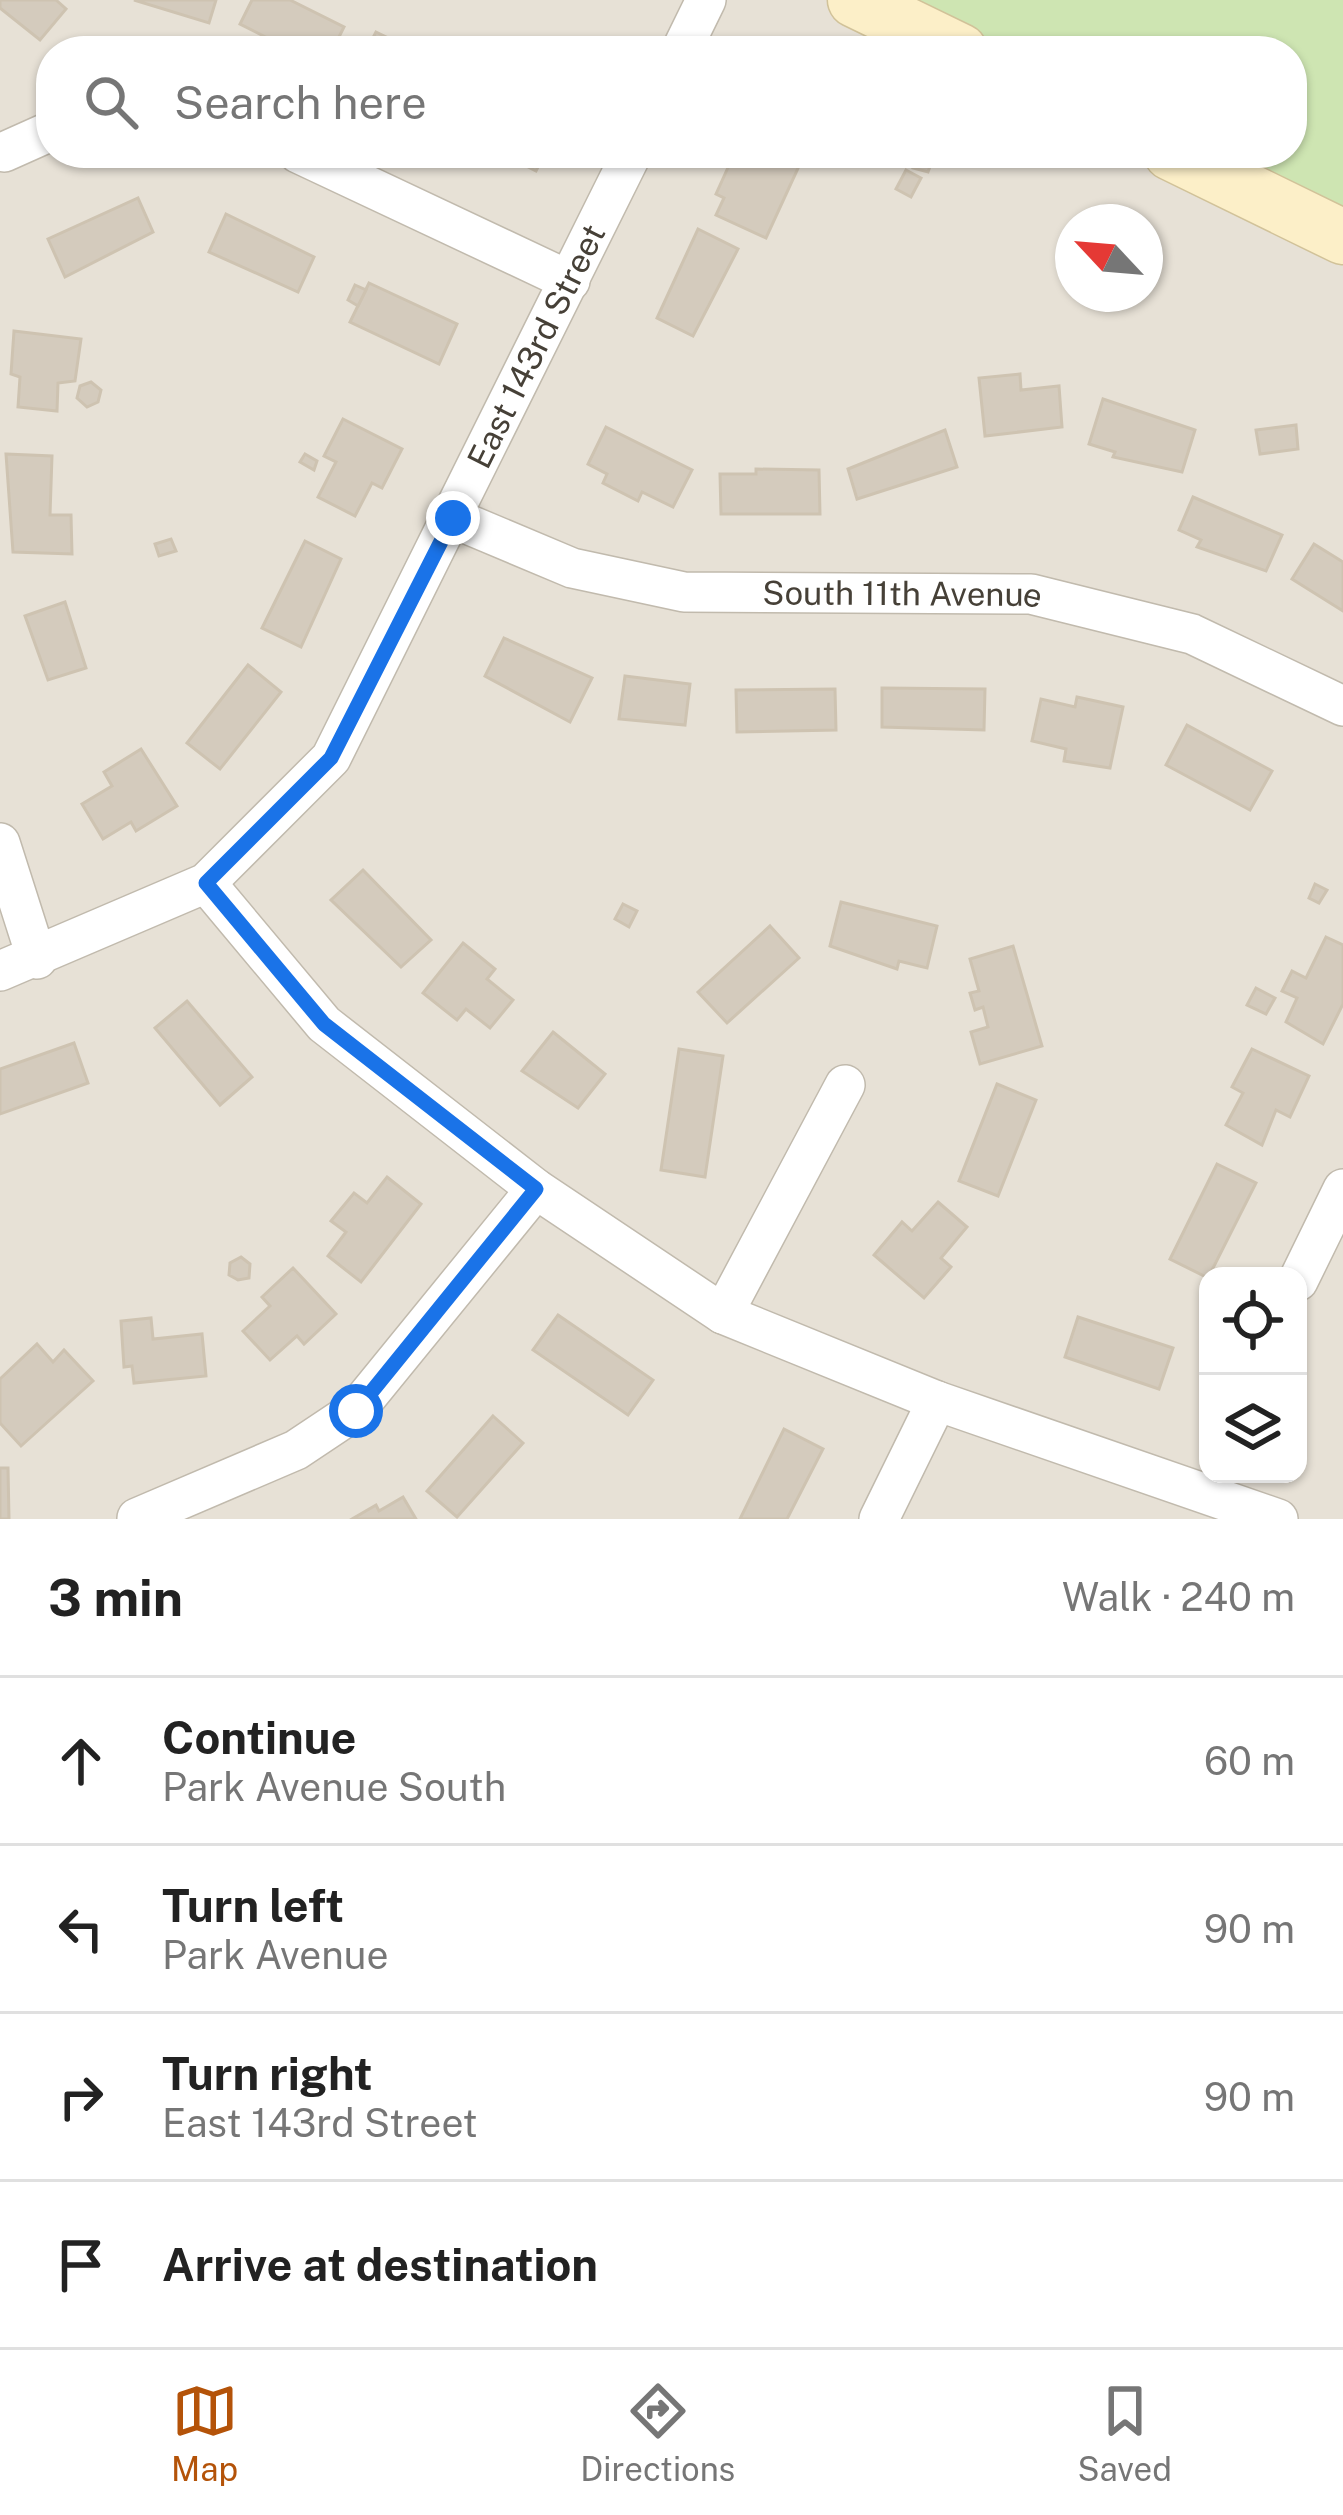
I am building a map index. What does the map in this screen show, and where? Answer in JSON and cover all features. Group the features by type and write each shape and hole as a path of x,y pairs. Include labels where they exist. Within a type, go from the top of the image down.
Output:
{"street":[{"path":"688,36 706,0"},
{"path":"855,0 930,36"},
{"path":"1,153 36,137"},
{"path":"330,168 570,281"},
{"name":"East 143rd Street","path":"18,965 206,883 331,758 625,168"},
{"path":"1202,168 1343,237"},
{"name":"South 11th Avenue","path":"453,518 572,568 684,592 1031,594 1192,634 1343,706"},
{"path":"0,843 18,965"},
{"path":"206,883 324,1024 536,1189 724,1313 937,1401 1199,1477"},
{"path":"724,1313 845,1085"},
{"path":"137,1518 296,1450 356,1411 536,1189"},
{"path":"1305,1267 1343,1189"},
{"path":"879,1519 937,1401"},
{"path":"1211,1483 1278,1519"}],"shaded area":[{"path":"0,0 855,0 929,36 36,36 36,168 1202,168 1343,237 1343,1519 0,1519"}],"green space":[{"path":"855,0 1343,0 1343,237 1202,168 1307,168 1307,36 929,36"}],"building":[{"path":"0,0 56,0 66,9 43,36 36,37 0,8"},
{"path":"134,0 216,0 209,23"},
{"path":"252,0 290,0 344,27 340,36 264,36 240,24"},
{"path":"728,168 798,168 766,238 716,215 724,198 716,194"},
{"path":"906,170 921,178 911,197 896,189"},
{"path":"138,198 153,232 65,277 48,239"},
{"path":"226,214 314,257 298,292 209,252"},
{"path":"698,229 738,249 693,336 657,318"},
{"path":"369,283 457,324 439,364 350,322"},
{"path":"355,285 366,290 358,306 348,300"},
{"path":"14,331 81,339 75,381 58,383 57,411 18,407 20,377 11,374"},
{"path":"1020,374 1021,390 1059,386 1062,427 985,436 979,378"},
{"path":"91,382 101,390 98,402 87,407 77,398 80,386"},
{"path":"1103,399 1195,430 1182,472 1113,457 1115,452 1089,444"},
{"path":"343,419 402,449 382,488 372,483 355,516 318,497 336,462 324,456"},
{"path":"1296,425 1298,449 1260,454 1256,430"},
{"path":"606,427 692,470 673,507 642,492 638,501 603,483 607,474 588,464"},
{"path":"945,430 957,467 857,499 848,469"},
{"path":"6,454 52,456 50,515 71,515 72,554 13,552"},
{"path":"305,454 317,461 314,470 300,462"},
{"path":"756,469 819,470 820,514 721,514 720,474 756,474"},
{"path":"1193,497 1282,535 1266,571 1197,547 1201,540 1179,530"},
{"path":"171,539 176,551 159,556 155,544"},
{"path":"305,541 341,559 301,647 262,628"},
{"path":"1314,544 1343,562 1343,611 1292,579"},
{"path":"65,602 86,668 48,680 25,616"},
{"path":"504,638 592,678 570,722 485,676"},
{"path":"248,665 281,692 220,769 187,743"},
{"path":"625,676 690,684 685,725 619,719"},
{"path":"882,688 985,689 984,730 882,727"},
{"path":"835,689 836,730 737,732 736,690"},
{"path":"1077,697 1123,707 1110,768 1064,761 1066,749 1032,741 1041,699 1075,707"},
{"path":"1187,725 1272,771 1250,810 1166,765"},
{"path":"141,749 177,806 136,831 131,822 103,839 82,804 112,786 104,772"},
{"path":"363,870 431,940 401,967 331,900"},
{"path":"1315,884 1327,890 1319,903 1309,898"},
{"path":"841,902 937,926 927,968 899,961 897,969 830,946"},
{"path":"623,904 637,911 629,927 615,919"},
{"path":"770,926 799,958 727,1023 698,992"},
{"path":"1326,937 1343,945 1343,1004 1323,1044 1286,1022 1297,998 1282,991 1292,971 1306,978"},
{"path":"463,943 495,969 487,979 513,1000 490,1028 466,1009 457,1020 423,993"},
{"path":"1013,946 1042,1046 980,1064 971,1032 988,1027 983,1007 975,1010 970,993 979,991 970,959"},
{"path":"1256,988 1275,998 1266,1014 1247,1005"},
{"path":"187,1001 252,1077 220,1105 155,1028"},
{"path":"553,1032 605,1074 578,1108 522,1071"},
{"path":"74,1043 88,1083 0,1114 0,1069"},
{"path":"679,1049 723,1056 705,1177 661,1170"},
{"path":"1252,1049 1309,1076 1290,1117 1276,1110 1262,1145 1226,1125 1243,1093 1232,1087"},
{"path":"997,1084 1036,1100 998,1196 959,1181"},
{"path":"1217,1164 1256,1183 1214,1267 1199,1267 1199,1274 1170,1259"},
{"path":"387,1177 421,1204 361,1282 328,1256 346,1232 331,1221 354,1193 367,1203"},
{"path":"938,1202 967,1227 941,1258 951,1267 924,1298 874,1255 902,1222 912,1231"},
{"path":"241,1257 250,1264 249,1278 238,1280 229,1275 230,1263"},
{"path":"293,1268 336,1314 304,1344 297,1336 270,1360 243,1331 270,1306 262,1297"},
{"path":"558,1315 653,1380 628,1415 533,1350"},
{"path":"1078,1317 1173,1348 1159,1389 1065,1357"},
{"path":"151,1318 153,1339 202,1334 206,1376 134,1383 132,1366 124,1367 121,1321"},
{"path":"37,1344 53,1362 64,1350 93,1381 21,1446 0,1423 0,1379"},
{"path":"493,1416 523,1443 457,1517 427,1491"},
{"path":"784,1429 823,1449 787,1519 740,1519"},
{"path":"0,1468 8,1468 9,1519 0,1519"},
{"path":"403,1497 416,1519 352,1519 376,1505 379,1511"}],"route":[{"path":"356,1411 536,1189 324,1024 206,883 331,758 453,518"}]}
